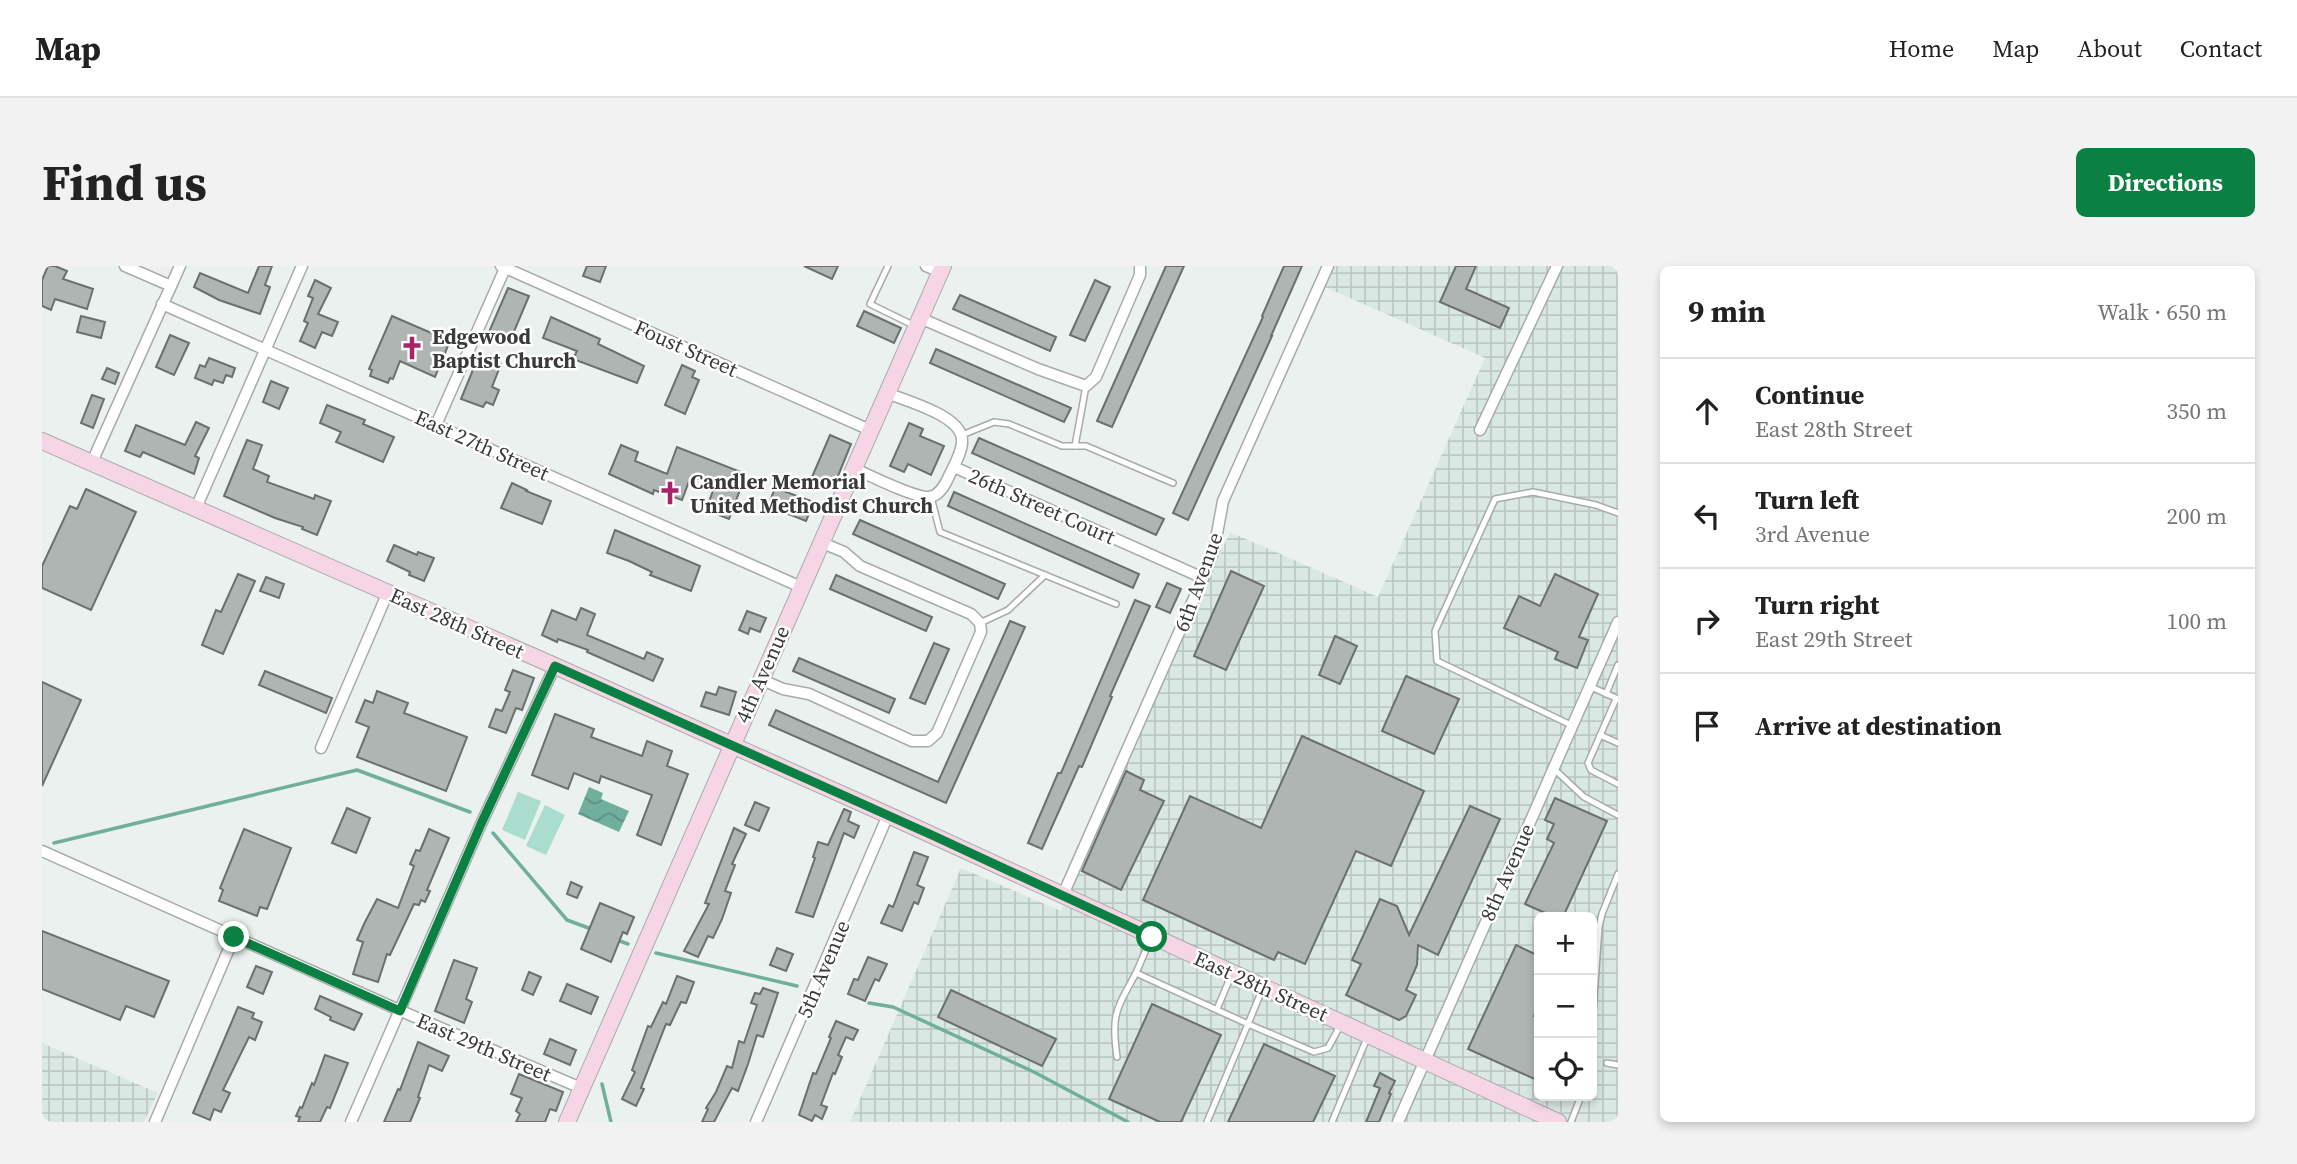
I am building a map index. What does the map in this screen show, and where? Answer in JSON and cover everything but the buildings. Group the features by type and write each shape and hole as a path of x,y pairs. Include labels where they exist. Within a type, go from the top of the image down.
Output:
{"street":[{"path":"125,266 171,286"},
{"path":"92,462 180,266"},
{"path":"196,508 302,266"},
{"path":"918,322 1086,386 1096,377 1140,275 1140,266"},
{"name":"6th Avenue","path":"1062,897 1203,578 1214,550 1223,501 1328,266"},
{"path":"1480,430 1557,266"},
{"path":"436,425 504,267"},
{"name":"Foust Street","path":"504,267 870,430"},
{"name":"4th Avenue","path":"567,1122 918,322 936,268"},
{"name":"East 27th Street","path":"162,304 801,587"},
{"name":"26th Street Court","path":"887,393 946,417 956,425 962,435 962,445 954,467 1203,578"},
{"name":"East 28th Street","path":"42,441 888,815 1558,1122"},
{"path":"853,468 918,495 931,497 940,492 954,467"},
{"path":"760,679 783,689 809,694 912,741 928,741 937,733 981,632 980,623 971,614 860,566 844,552 820,542"},
{"path":"321,748 388,592"},
{"name":"8th Avenue","path":"1398,1122 1618,622"},
{"path":"351,1122 481,824 555,666"},
{"name":"5th Avenue","path":"756,1122 888,815"},
{"name":"East 29th Street","path":"42,851 400,1011 581,1088"},
{"path":"155,1122 234,937"}],"lane":[{"path":"888,266 870,304 918,322"},
{"path":"1075,446 1086,386"},
{"path":"962,435 994,422 1009,424 1062,446 1086,446 1173,483"},
{"path":"1571,725 1437,661 1435,631 1495,499 1534,492 1596,505 1618,513"},
{"path":"931,497 940,532 1116,604"},
{"path":"980,623 1009,610 1045,575"},
{"path":"1606,694 1618,665"},
{"path":"1589,686 1617,699 1588,763 1591,770 1618,784"},
{"path":"1600,735 1618,743"},
{"path":"1552,767 1584,797 1618,815"},
{"path":"1596,975 1599,927 1618,874"},
{"path":"1117,1057 1114,1019 1152,937"},
{"path":"1136,973 1314,1052 1322,1052 1328,1048 1342,1023"},
{"path":"1217,1009 1232,973"},
{"path":"1207,1122 1263,988"},
{"path":"1332,1122 1368,1035"},
{"path":"1607,1063 1618,1065"},
{"path":"1571,1122 1579,1101"}],"shaded area":[{"path":"1334,266 1618,266 1618,1122 850,1122 961,868 1061,911 1230,532 1378,597 1485,358 1323,286"},
{"path":"518,792 541,801 525,840 502,830"},
{"path":"545,805 565,815 546,855 526,846"},
{"path":"42,1043 158,1093 144,1122 42,1122"}],"water":[{"path":"589,787 603,793 601,799 629,811 619,832 578,814"}],"waterway":[{"path":"54,843 357,770 470,812"},
{"path":"493,833 567,920 594,930"},
{"path":"617,940 628,944"},
{"path":"656,953 797,986"},
{"path":"869,1003 893,1007 1034,1072 1128,1122"},
{"path":"602,1084 611,1122"}],"place":[{"name":"Edgewood Baptist Church","path":"412,348"},
{"name":"Candler Memorial United Methodist Church","path":"670,493"}],"route":[{"path":"234,937 400,1011 481,824 555,666 1152,937"}]}
